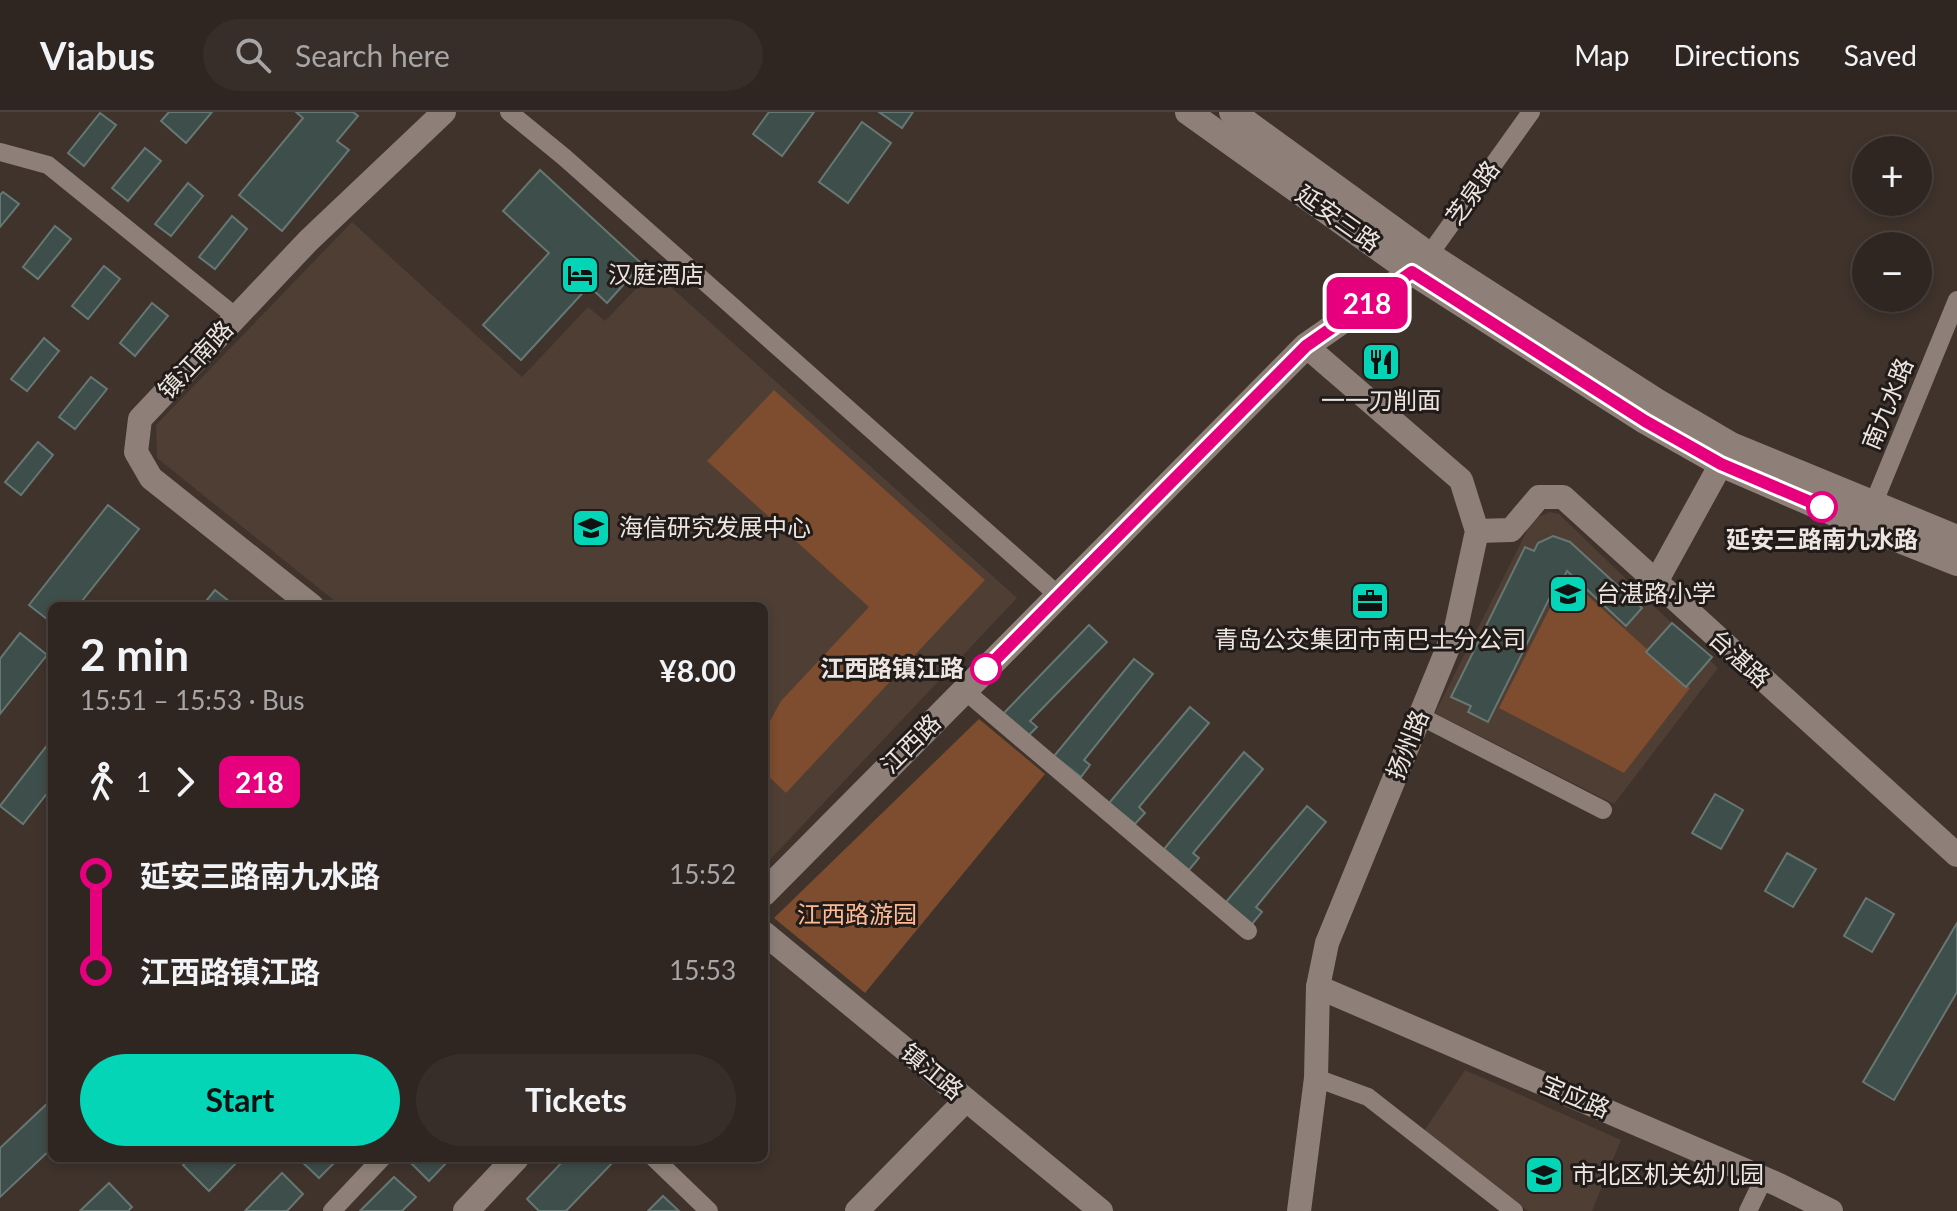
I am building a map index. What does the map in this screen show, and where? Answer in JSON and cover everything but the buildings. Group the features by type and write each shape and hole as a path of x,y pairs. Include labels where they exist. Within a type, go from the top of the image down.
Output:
{"main road":[{"name":"延安三路","path":"1188,112 1420,263 1645,421 1721,464 1869,515 1957,538"},
{"name":"延安三路","path":"1232,112 1420,263 1731,445 1957,563"},
{"name":"江西路","path":"768,889 1306,346 1420,263"},
{"path":"466,1211 512,1162"}],"street":[{"name":"镇江南路","path":"307,602 151,478 136,452 140,419 308,241 444,112"},
{"path":"509,112 564,157 1059,596"},
{"name":"芝泉路","path":"1420,263 1531,112"},
{"path":"0,152 48,165 236,317"},
{"name":"南九水路","path":"1869,515 1957,300"},
{"name":"扬州路","path":"1299,1211 1316,1078 1318,987 1327,943 1456,628 1477,531 1461,480 1306,346"},
{"path":"1656,582 1721,464"},
{"name":"台湛路","path":"1477,531 1511,530 1539,497 1563,497 1957,855"},
{"path":"964,690 1248,931"},
{"path":"1420,716 1603,810"},
{"name":"镇江路","path":"768,936 1101,1211"},
{"name":"宝应路","path":"1318,987 1764,1178 1831,1211"},
{"path":"1316,1078 1368,1097 1514,1211"},
{"path":"857,1211 966,1100"},
{"path":"332,1211 378,1162"},
{"path":"658,1162 709,1211"},
{"path":"1748,1211 1764,1178"}],"shaded area":[{"name":"海信研究发展中心","path":"352,222 522,377 588,307 605,321 653,271 1017,598 768,862 768,602 336,602 157,458 156,425"},
{"name":"台湛路小学","path":"1550,512 1559,514 1718,668 1614,804 1435,713 1533,519"},
{"name":"市北区机关幼儿园","path":"1465,1070 1621,1140 1592,1211 1528,1211 1424,1131"}],"green space":[{"path":"774,390 985,580 786,793 768,776 768,725 781,701 869,607 707,461"},
{"path":"1566,576 1690,688 1624,773 1499,708"},
{"name":"江西路游园","path":"979,719 1045,774 865,993 774,918"}],"bus line":[{"name":"218","path":"986,669 1306,346 1412,272 1645,421 1721,464 1822,507"}],"place":[{"name":"汉庭酒店","path":"580,275"},
{"name":"一一刀削面","path":"1381,362"},
{"name":"延安三路南九水路","path":"1822,507"},
{"name":"海信研究发展中心","path":"591,528"},
{"name":"台湛路小学","path":"1568,594"},
{"name":"青岛公交集团市南巴士分公司","path":"1370,601"},
{"name":"江西路镇江路","path":"986,669"},
{"name":"市北区机关幼儿园","path":"1544,1175"}]}
